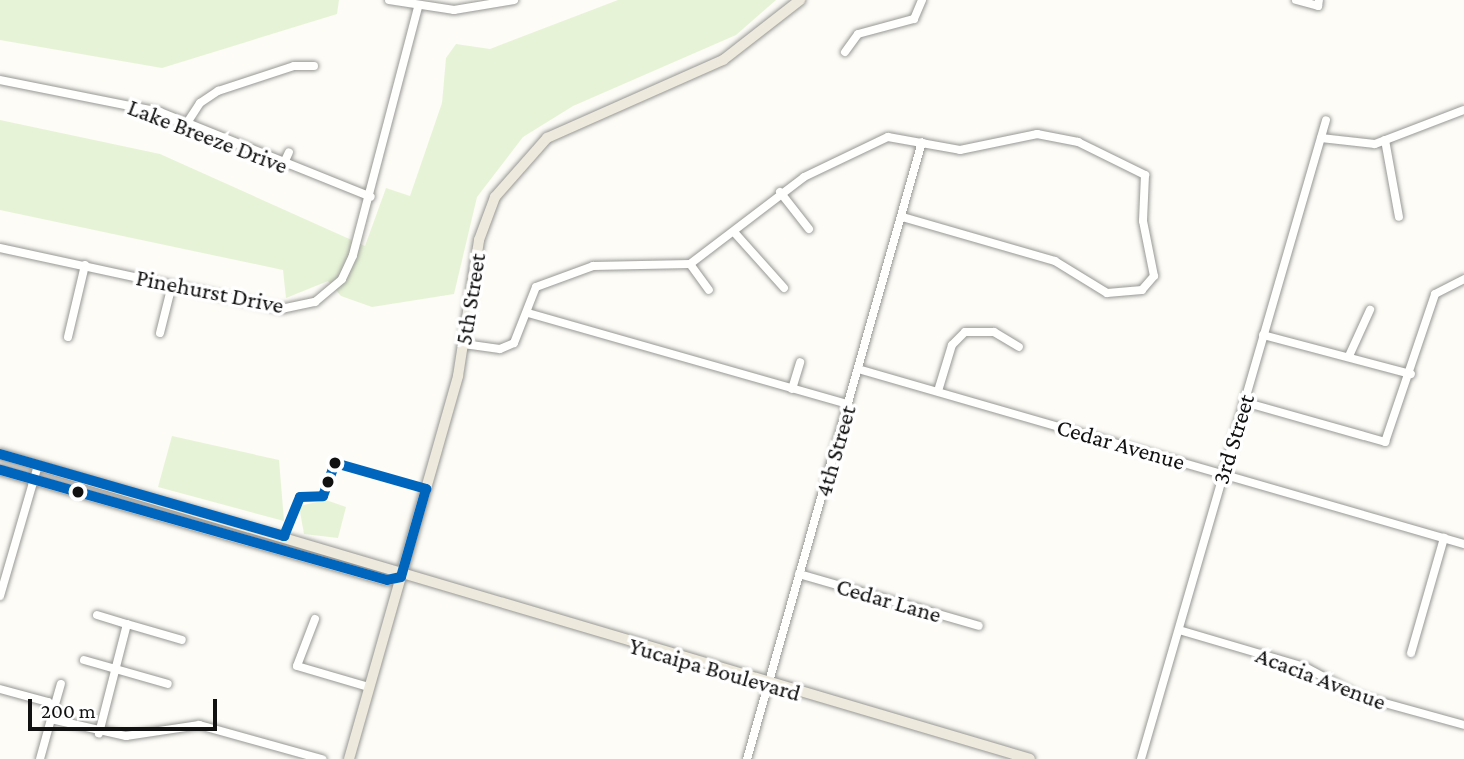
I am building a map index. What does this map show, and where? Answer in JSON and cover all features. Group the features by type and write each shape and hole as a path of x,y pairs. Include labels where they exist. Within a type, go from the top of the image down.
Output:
{"main road":[{"name":"5th Street","path":"349,759 464,344 484,222 505,181 530,152 572,123 723,60 800,0"},
{"name":"Yucaipa Boulevard","path":"0,454 347,555 401,577 1030,759"},
{"name":"Yucaipa Boulevard","path":"0,470 387,580 401,577"}],"street":[{"path":"390,0 418,8 454,10 514,0"},
{"path":"845,52 858,34 914,19 922,0"},
{"path":"1296,0 1318,6 1320,0"},
{"name":"Pinehurst Drive","path":"0,248 281,309 315,302 342,279 371,197 418,8"},
{"path":"187,123 200,103 218,91 294,66 314,66"},
{"name":"Lake Breeze Drive","path":"0,80 129,103 187,123 283,165 371,197"},
{"path":"1321,138 1353,146 1385,140 1463,112"},
{"name":"3rd Street","path":"1141,759 1326,120"},
{"path":"464,344 507,347 522,335 536,287 547,279 593,266 690,264 734,232 780,192 888,137 960,150 1014,136 1053,135 1141,172 1147,179 1143,221 1154,276 1142,290 1107,293 1055,261 903,216"},
{"path":"1385,140 1399,217"},
{"name":"4th Street","path":"747,759 922,142"},
{"path":"283,165 289,152"},
{"path":"780,192 809,229"},
{"path":"734,232 784,288"},
{"path":"690,264 709,290"},
{"path":"68,337 85,265"},
{"path":"1244,402 1385,442 1411,374 1435,294 1464,279"},
{"path":"160,333 172,285"},
{"path":"1349,356 1370,310"},
{"path":"528,313 848,404"},
{"path":"938,391 952,345 965,332 994,332 1019,347"},
{"path":"1263,335 1411,374"},
{"path":"792,389 800,362"},
{"name":"Cedar Avenue","path":"858,369 1464,544"},
{"path":"0,596 38,465"},
{"path":"1410,653 1444,538"},
{"name":"Cedar Lane","path":"799,574 979,626"},
{"path":"97,615 182,640"},
{"path":"315,619 297,666 369,687"},
{"path":"99,733 113,669 127,624"},
{"name":"Acacia Avenue","path":"1179,630 1305,667 1359,696 1464,725"},
{"path":"84,660 168,684"},
{"path":"40,759 61,684"},
{"path":"0,689 54,708"},
{"path":"51,719 99,733 126,736 199,725 321,759"}],"green space":[{"path":"0,0 339,0 337,14 162,68 0,40"},
{"path":"618,0 776,0 736,35 573,106 523,137 477,197 454,294 372,307 341,296 328,281 286,298 283,270 0,210 0,120 160,154 365,246 386,188 410,196 442,103 446,58 456,44 490,49"},
{"path":"172,436 279,460 284,521 158,487"},
{"path":"326,500 346,507 338,538 304,534 299,506"}],"transit line":[{"path":"0,454 284,536 300,497 323,496 335,463 426,489 401,577 387,580 0,470"}]}
